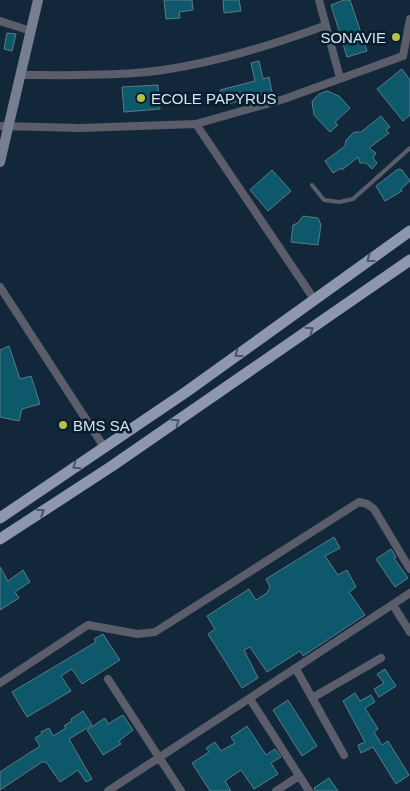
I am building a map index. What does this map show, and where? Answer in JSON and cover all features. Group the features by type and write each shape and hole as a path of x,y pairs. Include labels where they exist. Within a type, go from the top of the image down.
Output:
{"main road":[{"path":"0,518 186,392 410,230"},
{"path":"0,539 112,466 410,260"}],"street":[{"path":"0,162 4,126 20,75 38,0"},
{"path":"318,0 340,78"},
{"path":"4,126 80,128 196,124 284,99 340,78 406,58 410,19"},
{"path":"0,20 31,31"},
{"path":"20,75 127,73 181,67 274,45 324,26"},
{"path":"196,124 314,299"},
{"path":"0,287 104,447"},
{"path":"0,683 88,625 138,634 155,632 359,502 367,504 374,509 410,569"},
{"path":"108,791 410,593"},
{"path":"393,605 410,632"},
{"path":"312,698 381,658"},
{"path":"296,669 344,755"},
{"path":"108,679 181,791"},
{"path":"250,699 309,791"},
{"path":"276,791 299,776"}],"lane":[{"path":"312,186 324,200 339,202 353,199 410,148"}],"building":[{"path":"164,0 192,0 193,10 179,12 180,18 166,19"},
{"path":"223,0 239,0 241,11 224,13"},
{"path":"344,0 350,0 367,51 347,57 331,5"},
{"path":"7,33 16,34 12,51 4,49"},
{"path":"259,61 263,79 269,77 272,92 224,105 220,90 255,81 251,63"},
{"path":"402,69 410,80 410,115 403,121 377,89"},
{"name":"ECOLE PAPYRUS","path":"158,85 160,109 124,112 122,87"},
{"path":"327,91 339,96 350,108 335,122 338,125 330,132 314,115 312,101 319,94"},
{"path":"381,116 390,127 386,130 389,133 369,148 376,153 373,158 377,163 372,169 366,163 360,163 358,157 342,170 341,168 333,173 325,161 345,146 346,140 354,132 361,132"},
{"path":"398,169 402,170 410,181 401,189 402,191 385,201 376,186"},
{"path":"272,170 291,191 268,211 250,190"},
{"path":"303,216 318,218 321,225 318,245 291,242 293,225 298,223"},
{"path":"9,346 20,379 31,376 40,404 22,409 19,421 0,417 0,350"},
{"path":"334,537 340,548 325,556 338,575 347,570 356,587 349,592 365,615 303,656 300,651 267,672 250,647 244,650 258,678 242,688 208,634 215,629 207,616 249,589 256,600 267,593 270,587 266,579"},
{"path":"391,549 396,557 394,558 408,578 395,587 376,559"},
{"path":"0,567 8,581 23,570 30,582 15,592 19,598 0,610"},
{"path":"103,634 120,660 82,684 72,669 61,676 71,691 27,717 12,692 96,642 94,639"},
{"path":"385,669 396,686 379,697 374,689 384,683 377,674"},
{"path":"355,693 360,701 371,695 375,702 365,708 378,729 374,732 382,745 388,741 409,775 396,784 373,747 361,753 358,745 365,742 343,701"},
{"path":"288,700 317,746 302,756 273,710"},
{"path":"83,711 92,725 69,739 92,779 86,782 78,770 60,782 46,762 42,762 0,790 0,772 40,746 35,738 42,734 41,732 49,728 53,736 66,728 64,726"},
{"path":"123,715 133,730 119,741 121,744 103,755 87,730 105,718 108,724"},
{"path":"247,726 266,755 275,749 281,757 271,763 278,774 254,789 241,770 225,781 231,791 210,791 192,763 209,752 206,748 215,742 221,751 235,743 231,737"},
{"path":"329,778 338,791 315,791 314,788"}],"place":[{"name":"SONAVIE","path":"396,37"},
{"name":"ECOLE PAPYRUS","path":"141,98"},
{"name":"BMS SA","path":"63,425"}]}
